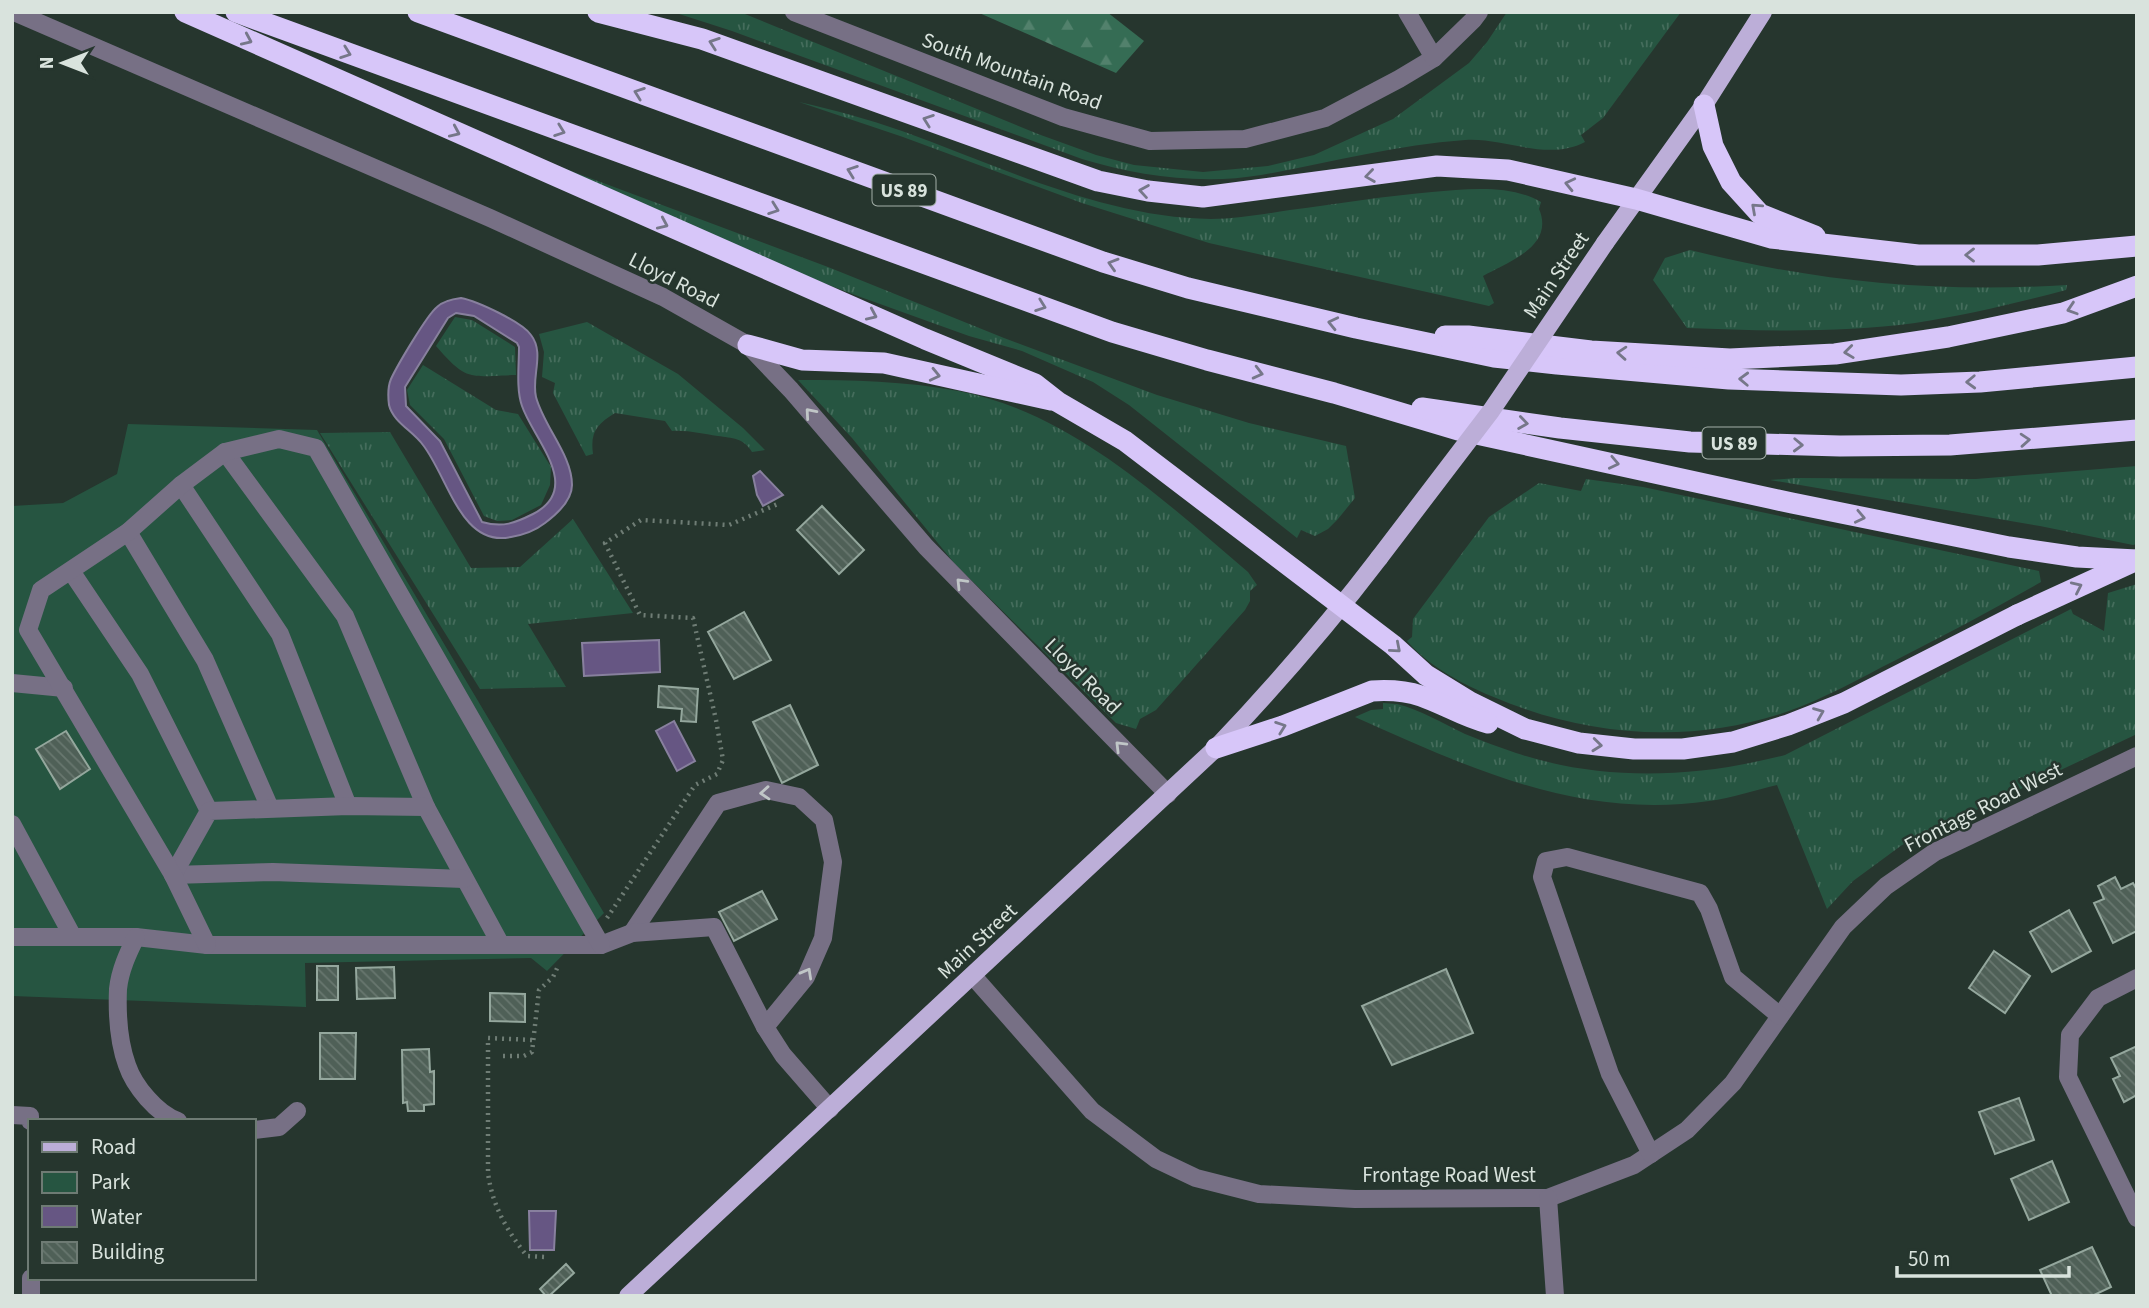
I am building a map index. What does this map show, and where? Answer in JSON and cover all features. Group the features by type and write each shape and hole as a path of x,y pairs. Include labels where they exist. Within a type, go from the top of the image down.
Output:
{"highway":[{"path":"185,12 925,339 1035,384 1058,402 1125,441 1393,645 1426,676 1470,702 1525,729 1579,743 1634,749 1683,749 1732,743 1844,703 2017,615 2137,560"},
{"name":"US 89","path":"236,12 1112,332 1334,393 1560,428 1690,442 1840,446 1950,445 2137,430"},
{"name":"US 89","path":"418,12 1103,262 1188,288 1494,357 1639,373 1901,385 1980,382 2137,367"},
{"path":"598,12 702,39 1098,181 1122,187 1175,195 1216,196 1437,166 1508,170 1636,199 1771,238 1918,255 2038,255 2137,246"},
{"path":"1704,105 1713,146 1731,183 1760,214 1839,246"},
{"path":"1399,336 1468,337 1591,351 1669,356 1730,359 1796,357 1897,346 1985,330 2063,313 2137,286"},
{"path":"748,345 803,360 884,363 1058,402"},
{"path":"1334,393 1458,430 1792,503 2009,547 2077,557 2137,560"},
{"path":"1216,748 1283,726 1372,691 1387,690 1420,695 1476,720 1494,724 1510,722"}],"main road":[{"name":"Main Street","path":"628,1296 1168,794 1274,688 1342,606 1491,411 1605,243 1704,105 1763,12"}],"street":[{"name":"Lloyd Road","path":"14,12 490,218 663,298 748,345 791,390 926,547 1168,794"},
{"name":"South Mountain Road","path":"794,12 1063,117 1150,141 1245,139 1325,118 1434,58 1479,12"},
{"path":"1407,12 1434,58"},
{"path":"207,945 173,875 28,630 41,590 128,532 181,485 225,452 279,439 316,448 595,942"},
{"path":"225,452 345,617 426,807 501,945"},
{"path":"181,485 280,634 348,806"},
{"path":"128,532 205,660 270,808"},
{"path":"71,571 140,674 208,811"},
{"path":"12,683 64,688"},
{"name":"Frontage Road West","path":"973,976 1092,1111 1156,1159 1196,1178 1259,1194 1280,1196 1355,1199 1548,1198 1634,1165 1687,1130 1733,1083 1843,927 1886,886 1936,852 2137,756"},
{"path":"632,933 718,803 766,790 799,797 824,820 833,862 829,901 823,937 806,977 765,1027"},
{"path":"208,811 348,806 426,807"},
{"path":"173,875 208,811"},
{"path":"12,824 73,937"},
{"path":"1650,1154 1606,1061 1542,877 1546,861 1567,857 1700,893 1709,909 1733,976 1780,1016"},
{"path":"173,875 273,872 464,879"},
{"path":"12,937 136,937 207,945 501,945 595,942 632,933 714,927 765,1027 783,1055 830,1109"},
{"path":"136,937 123,965 118,988 119,1021 127,1066 144,1094 172,1119"},
{"path":"2137,978 2098,998 2070,1035 2068,1077 2137,1218"},
{"path":"256,1130 279,1127 297,1111"},
{"path":"12,1115 30,1115 30,1119"},
{"path":"1548,1198 1555,1296"}],"path":[{"path":"503,1056 524,1056 532,1052 539,990 553,977 561,961 595,942 695,785 717,774 723,760 693,618 640,615 605,542 641,520 729,526 780,503"},
{"path":"532,1040 488,1038 488,1173 491,1195 511,1235 527,1256 545,1257"}],"green space":[{"path":"673,12 740,12 1038,134 1096,155 1134,165 1203,172 1268,166 1314,155 1393,119 1469,63 1507,12 1681,12 1603,118 1581,135 1585,142 1571,148 1541,149 1480,140 1439,142 1261,175 1193,179 1125,170 1082,159"},
{"path":"977,12 1107,12 1144,41 1116,73"},
{"path":"799,102 889,127 1053,188 1132,210 1221,219 1414,194 1488,189 1516,192 1541,202 1541,233 1526,251 1483,276 1494,303 1489,306 1209,243 1082,203"},
{"path":"555,165 828,267 1004,338 1157,395 1249,423 1346,446 1355,498 1328,529 1315,536 1301,530 1297,538 1129,405 1093,382 1022,351 969,336 745,253"},
{"path":"1690,250 1784,270 1877,282 1971,287 2067,285 2066,290 1915,323 1801,330 1687,328 1653,280 1665,258"},
{"path":"455,317 472,320 515,347 516,375 471,375 463,372 447,358 436,346"},
{"path":"587,322 678,374 765,450 752,452 745,444 728,437 672,431 665,421 615,413 596,429 593,454 586,456 553,393 555,383 542,377 544,352 539,334"},
{"path":"423,365 496,410 518,414 551,467 550,485 541,505 512,520 497,521 484,516 444,439 410,405 407,390"},
{"path":"798,380 878,382 958,391 999,402 1039,418 1114,462 1248,572 1257,585 1250,591 1250,601 1156,710 1140,719 1136,729 1116,723 955,564 852,438"},
{"path":"128,424 317,430 604,913 547,971 531,958 305,963 306,1007 12,996 12,506 63,503 117,474"},
{"path":"390,432 471,568 520,567 573,519 633,613 528,624 566,687 480,689 320,433"},
{"path":"2137,466 2137,544 2133,545 2040,526 1770,480 1976,479"},
{"path":"1586,479 1643,487 2039,571 2041,582 1951,632 1814,701 1786,712 1721,728 1655,732 1589,726 1557,719 1477,690 1418,653 1407,641 1412,637 1413,619 1489,517 1539,483 1581,491"},
{"path":"2137,584 2137,734 1902,845 1853,881 1827,909 1777,785 1718,800 1661,805 1615,803 1570,796 1483,771 1355,717 1371,710 1383,709 1383,703 1397,704 1516,753 1582,769 1650,774 1752,763 1785,755 2071,609 2073,614 2104,631 2108,593"}],"water":[{"path":"461,298 499,313 519,324 531,335 537,349 536,397 571,474 571,491 559,511 538,528 516,536 494,538 480,532 468,521 423,445 399,421 389,405 391,379 432,312 439,305","holes":["456,313 474,316 517,343 522,406 551,463 555,477 554,491 548,503 533,514 509,524 482,522 440,441 406,406 405,387 448,318"]},
{"path":"760,471 783,495 763,506 757,495 753,476"},
{"path":"659,640 660,672 584,676 582,643"},
{"path":"674,721 695,761 677,771 656,731"},
{"path":"529,1211 556,1211 554,1250 530,1250"}],"building":[{"path":"822,506 864,550 839,574 797,530"},
{"path":"744,612 771,660 734,679 708,632"},
{"path":"659,686 698,689 696,722 681,721 682,709 658,707"},
{"path":"790,705 818,765 782,783 753,722"},
{"path":"66,731 90,769 60,789 36,749"},
{"path":"2115,877 2121,889 2133,883 2137,890 2137,931 2113,943 2094,903 2104,899 2098,886"},
{"path":"762,891 777,919 734,941 719,912"},
{"path":"2069,910 2091,951 2052,972 2030,932"},
{"path":"1994,951 2030,976 2005,1013 1969,988"},
{"path":"317,966 338,966 338,1000 317,1000"},
{"path":"394,967 395,998 357,999 356,968"},
{"path":"1446,969 1473,1033 1392,1065 1362,1006"},
{"path":"490,993 525,994 525,1022 490,1021"},
{"path":"320,1033 356,1033 355,1079 320,1079"},
{"path":"2137,1046 2137,1095 2124,1102 2113,1079 2120,1076 2111,1058"},
{"path":"429,1049 430,1072 434,1071 434,1104 424,1105 424,1111 408,1111 407,1102 403,1103 402,1050"},
{"path":"2019,1098 2034,1140 1995,1154 1979,1112"},
{"path":"2052,1161 2069,1202 2029,1220 2011,1179"},
{"path":"2092,1247 2111,1287 2092,1296 2052,1296 2040,1270"},
{"path":"566,1264 574,1273 546,1296 540,1289"}]}
